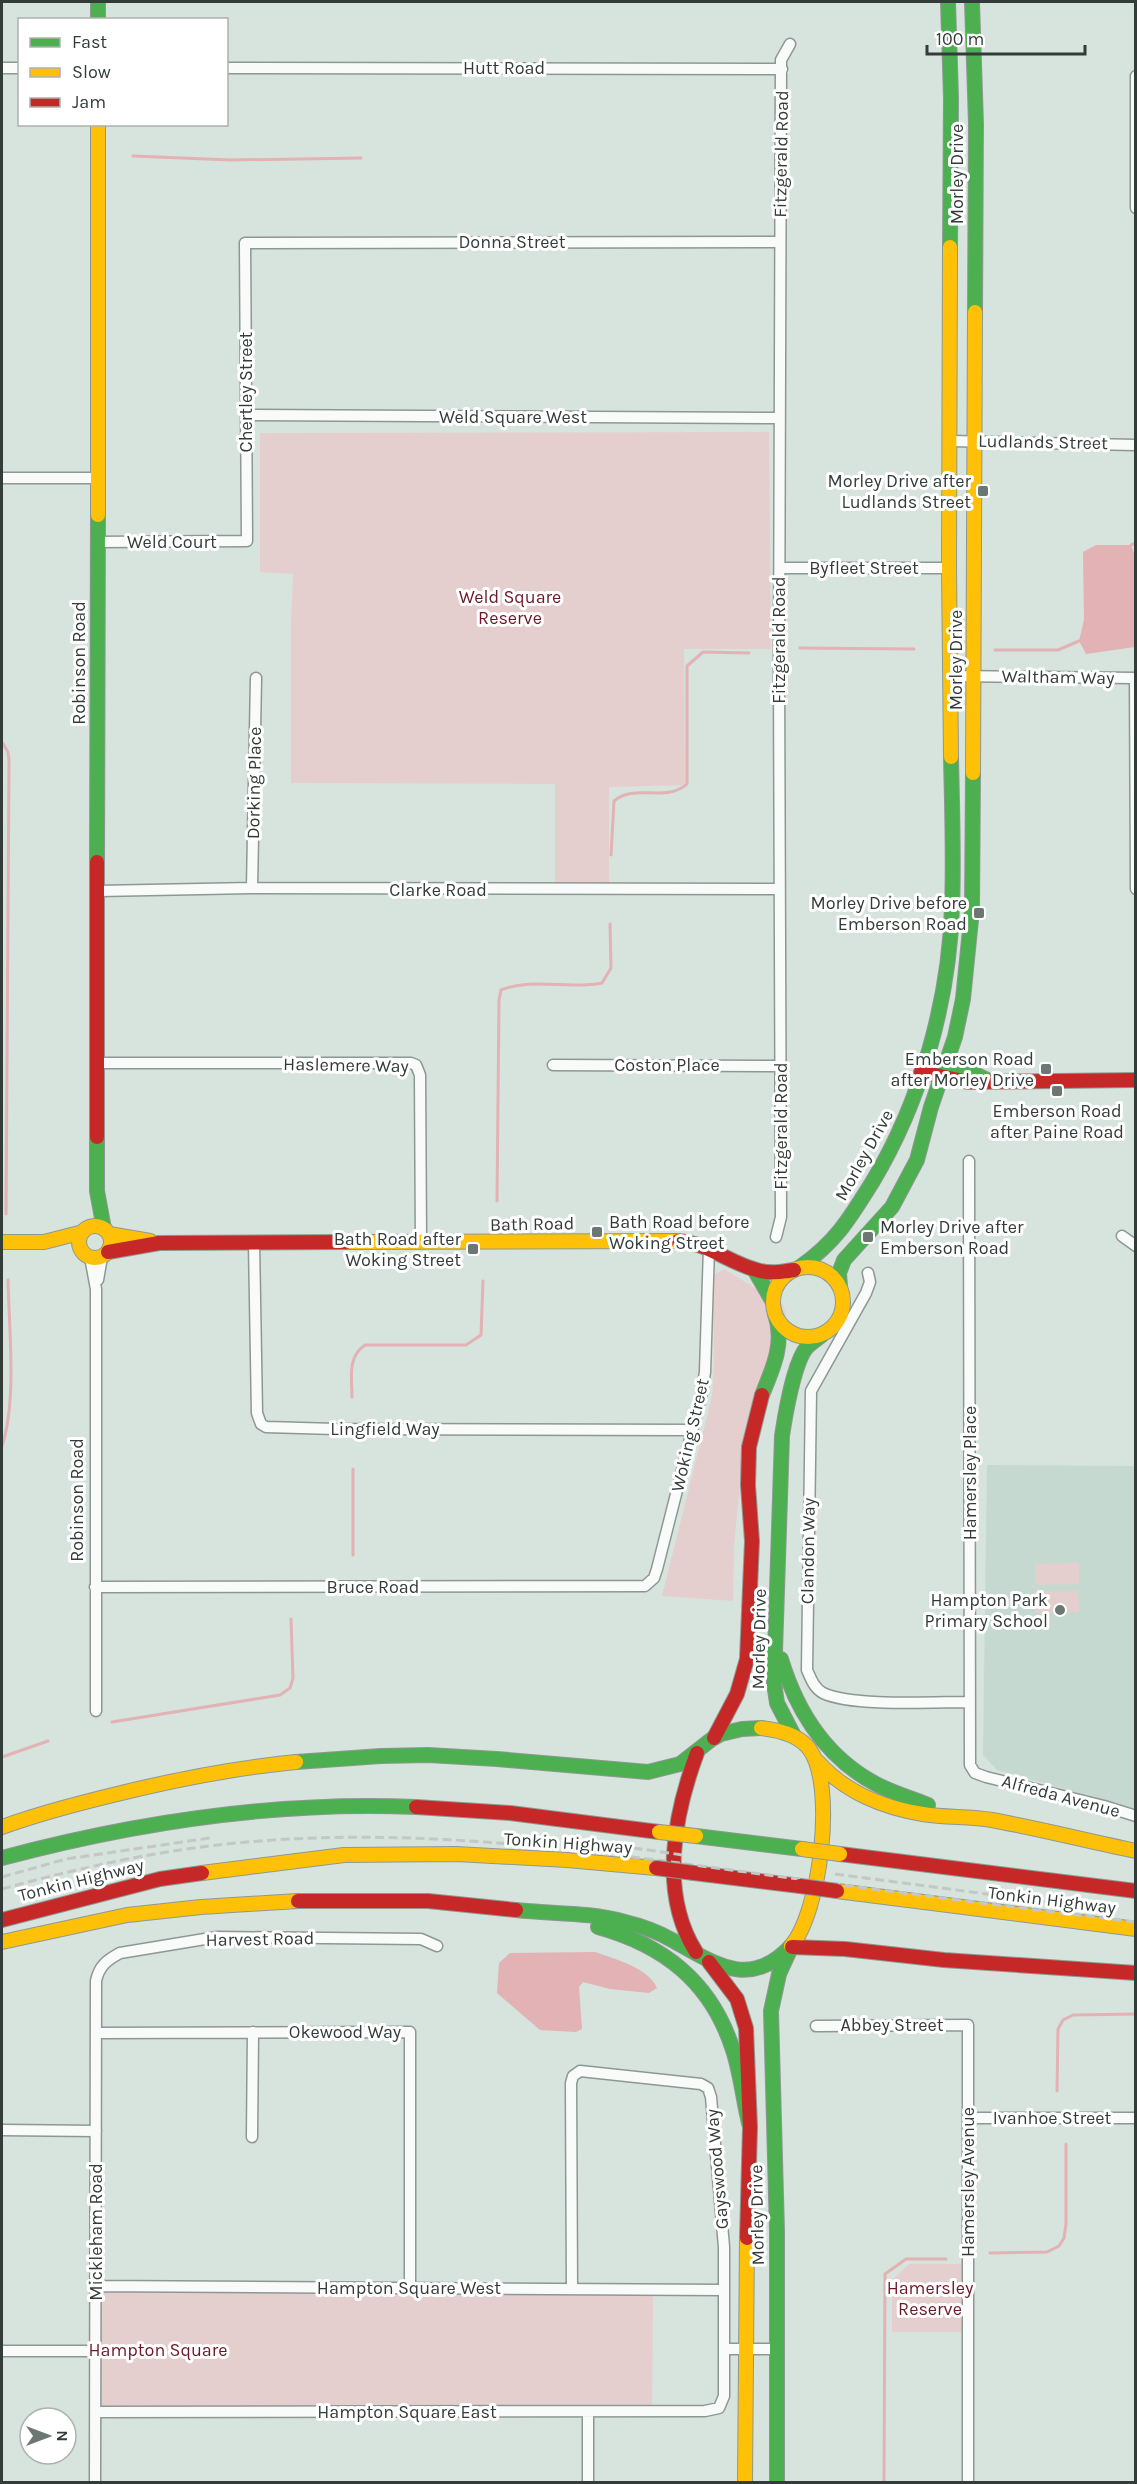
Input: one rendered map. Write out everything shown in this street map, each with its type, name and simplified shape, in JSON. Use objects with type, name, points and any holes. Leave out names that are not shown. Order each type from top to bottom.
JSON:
[{"type":"main road","points":[[98,2],[98,18]]},
{"type":"main road","name":"Morley Drive","points":[[797,1268],[834,1240],[888,1156],[903,1127],[924,1066],[941,1002],[952,909],[951,98],[948,2]]},
{"type":"main road","name":"Morley Drive","points":[[840,1286],[839,1273],[844,1260],[892,1207],[907,1183],[917,1160],[963,999],[969,954],[972,910],[974,676],[976,124],[972,2]]},
{"type":"main road","name":"Robinson Road","points":[[97,1202],[80,1239],[95,1255],[111,1242],[97,1202],[98,126]]},
{"type":"main road","points":[[924,1066],[944,1072],[969,1071],[987,1080],[1136,1080]]},
{"type":"main road","points":[[85,1230],[96,1226],[107,1232]]},
{"type":"main road","name":"Bath Road","points":[[44,1242],[85,1230]]},
{"type":"main road","name":"Bath Road","points":[[107,1232],[159,1244]]},
{"type":"main road","name":"Bath Road","points":[[2,1242],[44,1242],[95,1255],[159,1244],[663,1241],[691,1242],[709,1248],[755,1271],[768,1274],[797,1268]]},
{"type":"main road","points":[[755,1271],[781,1324],[789,1332],[800,1336],[822,1335],[832,1328],[843,1308],[843,1297],[834,1277],[824,1270],[812,1266],[797,1268],[781,1280],[775,1290],[774,1308]]},
{"type":"main road","name":"Morley Drive","points":[[714,1738],[737,1694],[747,1659],[752,1541],[748,1485],[749,1447],[760,1401],[778,1356],[778,1323],[774,1308]]},
{"type":"main road","name":"Morley Drive","points":[[793,1734],[777,1703],[774,1683],[782,1436],[785,1413],[801,1356],[807,1347],[822,1335]]},
{"type":"main road","points":[[776,1618],[779,1652],[787,1683],[813,1732],[830,1749],[873,1783],[956,1817]]},
{"type":"main road","points":[[2,1827],[31,1816],[156,1784],[275,1764],[350,1757],[475,1757],[648,1773],[683,1764],[714,1738],[750,1728],[793,1734],[807,1745],[833,1780],[889,1805],[922,1814],[990,1820],[1136,1851]]},
{"type":"main road","points":[[698,1752],[688,1779],[681,1810],[675,1875],[681,1926],[688,1941],[705,1959]]},
{"type":"main road","points":[[2,1942],[79,1923],[153,1911],[221,1904],[378,1899],[450,1902],[542,1913],[585,1914],[627,1922],[658,1932],[705,1959],[728,1969],[749,1971],[773,1963],[791,1949],[805,1922],[818,1868],[822,1812],[818,1762]]},
{"type":"main road","name":"Tonkin Highway","points":[[2,1858],[81,1838],[155,1824],[231,1814],[383,1806],[468,1810],[1136,1891]]},
{"type":"main road","name":"Tonkin Highway","points":[[2,1920],[160,1879],[298,1859],[344,1855],[456,1854],[656,1868],[1136,1929]]},
{"type":"main road","points":[[542,1913],[607,1929],[631,1938],[665,1955],[685,1971],[705,1994],[722,2021],[735,2057],[742,2100],[750,2127]]},
{"type":"main road","points":[[791,1949],[845,1949],[944,1960],[1136,1973]]},
{"type":"main road","name":"Morley Drive","points":[[777,2482],[777,2232],[771,2011],[779,1974],[791,1949]]},
{"type":"main road","name":"Morley Drive","points":[[705,1959],[732,1990],[743,2014],[749,2080],[745,2482]]},
{"type":"street","name":"Fitzgerald Road","points":[[776,1237],[781,1217],[779,418],[781,60],[790,44]]},
{"type":"street","points":[[2,68],[18,68]]},
{"type":"street","name":"Hutt Road","points":[[228,68],[782,69]]},
{"type":"street","points":[[1136,76],[1136,208]]},
{"type":"street","name":"Donna Street","points":[[245,243],[780,242]]},
{"type":"street","name":"Chertley Street","points":[[245,243],[247,541]]},
{"type":"street","name":"Weld Square West","points":[[247,415],[779,418]]},
{"type":"street","name":"Ludlands Street","points":[[951,441],[1136,445]]},
{"type":"street","points":[[2,478],[96,478]]},
{"type":"street","name":"Weld Court","points":[[97,542],[247,541]]},
{"type":"street","name":"Byfleet Street","points":[[780,568],[950,568]]},
{"type":"street","name":"Waltham Way","points":[[950,676],[1135,678],[1136,889]]},
{"type":"street","name":"Dorking Place","points":[[252,888],[256,678]]},
{"type":"street","name":"Clarke Road","points":[[98,891],[252,888],[779,889]]},
{"type":"street","name":"Haslemere Way","points":[[97,1063],[411,1063],[416,1065],[420,1075],[421,1243]]},
{"type":"street","name":"Coston Place","points":[[553,1065],[781,1066]]},
{"type":"street","name":"Hamersley Place","points":[[969,1161],[968,1702],[970,1765],[975,1773],[986,1777]]},
{"type":"street","points":[[1122,1236],[1136,1246]]},
{"type":"street","name":"Lingfield Way","points":[[254,1243],[256,1413],[261,1424],[335,1429],[692,1430]]},
{"type":"street","name":"Woking Street","points":[[650,1582],[657,1569],[705,1372],[709,1248]]},
{"type":"street","name":"Robinson Road","points":[[95,1255],[96,1711]]},
{"type":"street","name":"Clandon Way","points":[[868,1273],[870,1282],[867,1293],[811,1391],[807,1670],[812,1683],[823,1693],[850,1699],[905,1703],[968,1702]]},
{"type":"street","name":"Bruce Road","points":[[95,1587],[633,1587],[650,1582]]},
{"type":"street","name":"Alfreda Avenue","points":[[986,1777],[1136,1816]]},
{"type":"street","name":"Harvest Road","points":[[96,1981],[98,1970],[120,1953],[217,1937],[421,1939],[437,1946]]},
{"type":"street","name":"Mickleham Road","points":[[95,2482],[96,1981]]},
{"type":"street","name":"Abbey Street","points":[[816,2026],[968,2025]]},
{"type":"street","name":"Hamersley Avenue","points":[[968,2025],[968,2482]]},
{"type":"street","points":[[252,2138],[253,2032]]},
{"type":"street","name":"Okewood Way","points":[[96,2033],[410,2032],[410,2288]]},
{"type":"street","name":"Gayswood Way","points":[[572,2289],[571,2083],[573,2076],[580,2071],[701,2084],[708,2088],[711,2097],[724,2247],[724,2396],[719,2408]]},
{"type":"street","name":"Ivanhoe Street","points":[[968,2118],[1136,2118]]},
{"type":"street","points":[[2,2130],[96,2131]]},
{"type":"street","name":"Hampton Square West","points":[[95,2286],[723,2290]]},
{"type":"street","points":[[724,2349],[777,2349]]},
{"type":"street","points":[[2,2351],[95,2351]]},
{"type":"street","name":"Hampton Square East","points":[[95,2412],[588,2412],[705,2411],[719,2408]]},
{"type":"street","points":[[588,2412],[588,2482]]},
{"type":"shaded area","points":[[1096,545],[1131,545],[1136,559],[1135,647],[1086,654],[1079,641],[1084,620],[1083,552]]},
{"type":"shaded area","name":"Hampton Park Primary School","points":[[987,1465],[1135,1466],[1135,1809],[997,1770],[983,1755]]},
{"type":"shaded area","points":[[595,1952],[638,1969],[653,1981],[657,1988],[649,1993],[610,1989],[583,1982],[579,1987],[582,2029],[576,2032],[540,2030],[497,1993],[499,1963],[510,1953]]},
{"type":"green space","name":"Weld Square Reserve","points":[[769,432],[771,649],[684,649],[685,785],[609,787],[609,884],[555,884],[555,784],[291,783],[293,574],[260,572],[260,433]]},
{"type":"green space","points":[[724,1269],[783,1305],[786,1315],[742,1461],[734,1547],[733,1601],[662,1596],[712,1396],[713,1275]]},
{"type":"green space","points":[[1079,1563],[1079,1584],[1035,1585],[1035,1564]]},
{"type":"green space","points":[[1078,1591],[1079,1612],[1035,1613],[1034,1592]]},
{"type":"green space","name":"Hamersley Reserve","points":[[909,2264],[968,2264],[968,2332],[892,2332],[892,2280]]},
{"type":"green space","name":"Hampton Square","points":[[95,2286],[653,2289],[652,2411],[95,2412]]},
{"type":"waterway","points":[[133,156],[231,160],[361,158]]},
{"type":"waterway","points":[[1131,545],[1136,543]]},
{"type":"waterway","points":[[995,650],[1058,650],[1079,641]]},
{"type":"waterway","points":[[800,648],[914,649]]},
{"type":"waterway","points":[[611,855],[614,801],[631,793],[670,792],[687,784],[687,666],[703,652],[749,653]]},
{"type":"waterway","points":[[2,742],[8,752],[9,761],[6,1214]]},
{"type":"waterway","points":[[497,1201],[499,1000],[501,990],[525,984],[589,985],[602,983],[611,968],[610,924]]},
{"type":"waterway","points":[[2,1446],[7,1428],[11,1386],[8,1280]]},
{"type":"waterway","points":[[352,1397],[353,1362],[359,1350],[365,1345],[466,1345],[481,1335],[483,1281]]},
{"type":"waterway","points":[[353,1469],[353,1555]]},
{"type":"waterway","points":[[112,1722],[280,1695],[290,1688],[293,1678],[291,1619]]},
{"type":"waterway","points":[[2,1757],[48,1741]]},
{"type":"waterway","points":[[1057,2091],[1058,2029],[1063,2020],[1073,2015],[1136,2014]]},
{"type":"waterway","points":[[990,2253],[1047,2252],[1059,2246],[1064,2238],[1066,2224],[1066,2144]]},
{"type":"waterway","points":[[884,2482],[885,2274],[906,2259],[946,2259]]},
{"type":"railway","points":[[2,1877],[66,1859],[210,1838]]},
{"type":"railway","points":[[2,1889],[113,1862],[198,1847],[290,1839],[416,1838],[605,1854],[1136,1922]]},
{"type":"railway","points":[[620,1846],[683,1855]]},
{"type":"railway","points":[[835,1874],[1093,1908]]},
{"type":"traffic: fast","points":[[98,2],[98,18]]},
{"type":"traffic: fast","points":[[948,2],[951,98],[950,247]]},
{"type":"traffic: fast","points":[[972,2],[976,124],[975,312]]},
{"type":"traffic: fast","points":[[97,862],[98,515]]},
{"type":"traffic: fast","points":[[800,1267],[833,1239],[873,1181],[905,1118],[929,1049],[945,979],[950,943],[953,870],[951,757]]},
{"type":"traffic: fast","points":[[840,1286],[839,1273],[844,1260],[892,1207],[917,1160],[931,1107],[955,1037],[963,999],[972,910],[973,773]]},
{"type":"traffic: fast","points":[[926,1060],[969,1071],[987,1080]]},
{"type":"traffic: fast","points":[[97,1137],[97,1191],[104,1229]]},
{"type":"traffic: fast","points":[[755,1271],[773,1302]]},
{"type":"traffic: fast","points":[[762,1395],[774,1365],[778,1345],[779,1335],[775,1314]]},
{"type":"traffic: fast","points":[[793,1734],[777,1703],[774,1683],[782,1436],[798,1364],[807,1347],[822,1335]]},
{"type":"traffic: fast","points":[[781,1659],[805,1715],[816,1732],[843,1761],[876,1784],[928,1805]]},
{"type":"traffic: fast","points":[[296,1762],[428,1755],[648,1772],[680,1764],[721,1734],[742,1729],[761,1728]]},
{"type":"traffic: fast","points":[[2,1858],[104,1834],[207,1817],[311,1807],[416,1807]]},
{"type":"traffic: fast","points":[[696,1836],[802,1849]]},
{"type":"traffic: fast","points":[[516,1910],[584,1915],[631,1924],[667,1937],[718,1964],[747,1970],[761,1967],[776,1959],[791,1946]]},
{"type":"traffic: fast","points":[[598,1927],[643,1944],[663,1955],[681,1969],[711,2003],[732,2047],[750,2127]]},
{"type":"traffic: fast","points":[[777,2482],[777,2232],[771,2011],[779,1974],[790,1950]]},
{"type":"traffic: slow","points":[[98,126],[98,515]]},
{"type":"traffic: slow","points":[[950,247],[951,757]]},
{"type":"traffic: slow","points":[[973,773],[975,312]]},
{"type":"traffic: slow","points":[[95,1226],[106,1231],[111,1242],[106,1253],[95,1258],[84,1253],[79,1242],[84,1231],[95,1226]]},
{"type":"traffic: slow","points":[[2,1242],[44,1242],[83,1232]]},
{"type":"traffic: slow","points":[[109,1234],[150,1241]]},
{"type":"traffic: slow","points":[[346,1242],[678,1241]]},
{"type":"traffic: slow","points":[[801,1267],[815,1267],[828,1273],[837,1282],[843,1295],[843,1302],[841,1315],[833,1327],[815,1337],[801,1337],[788,1331],[779,1322],[773,1309],[773,1295],[779,1282],[788,1273],[801,1267]]},
{"type":"traffic: slow","points":[[761,1728],[789,1734],[806,1745],[818,1768],[822,1792],[823,1820],[817,1879],[810,1907],[801,1930],[791,1946]]},
{"type":"traffic: slow","points":[[2,1827],[71,1806],[158,1784],[227,1771],[296,1762]]},
{"type":"traffic: slow","points":[[818,1762],[840,1782],[853,1790],[894,1808],[932,1815],[992,1820],[1136,1851]]},
{"type":"traffic: slow","points":[[659,1832],[696,1836]]},
{"type":"traffic: slow","points":[[802,1849],[840,1854]]},
{"type":"traffic: slow","points":[[202,1873],[344,1855],[456,1854],[656,1868]]},
{"type":"traffic: slow","points":[[837,1891],[1136,1929]]},
{"type":"traffic: slow","points":[[2,1942],[127,1915],[201,1907],[298,1901]]},
{"type":"traffic: slow","points":[[745,2482],[747,2238]]},
{"type":"traffic: jam","points":[[97,862],[97,1137]]},
{"type":"traffic: jam","points":[[921,1072],[968,1082],[1136,1080]]},
{"type":"traffic: jam","points":[[678,1241],[699,1245],[747,1267],[762,1271],[794,1270]]},
{"type":"traffic: jam","points":[[108,1252],[159,1243],[346,1242]]},
{"type":"traffic: jam","points":[[714,1738],[737,1694],[747,1659],[752,1541],[748,1485],[749,1447],[762,1395]]},
{"type":"traffic: jam","points":[[696,1952],[684,1929],[677,1905],[674,1854],[682,1802],[697,1753]]},
{"type":"traffic: jam","points":[[416,1807],[510,1813],[659,1832]]},
{"type":"traffic: jam","points":[[840,1854],[1136,1891]]},
{"type":"traffic: jam","points":[[656,1868],[694,1873]]},
{"type":"traffic: jam","points":[[2,1920],[160,1879],[202,1873]]},
{"type":"traffic: jam","points":[[694,1873],[800,1886]]},
{"type":"traffic: jam","points":[[800,1886],[837,1891]]},
{"type":"traffic: jam","points":[[298,1901],[428,1901],[516,1910]]},
{"type":"traffic: jam","points":[[792,1947],[845,1949],[944,1960],[1136,1973]]},
{"type":"traffic: jam","points":[[709,1962],[737,1999],[746,2028],[750,2127],[747,2238]]},
{"type":"place","name":"Morley Drive after Ludlands Street","points":[[983,491]]},
{"type":"place","name":"Morley Drive before Emberson Road","points":[[979,913]]},
{"type":"place","name":"Emberson Road after Morley Drive","points":[[1046,1069]]},
{"type":"place","name":"Emberson Road after Paine Road","points":[[1057,1091]]},
{"type":"place","name":"Bath Road before Woking Street","points":[[597,1232]]},
{"type":"place","name":"Morley Drive after Emberson Road","points":[[868,1237]]},
{"type":"place","name":"Bath Road after Woking Street","points":[[473,1249]]},
{"type":"place","name":"Hampton Park Primary School","points":[[1060,1610]]}]
